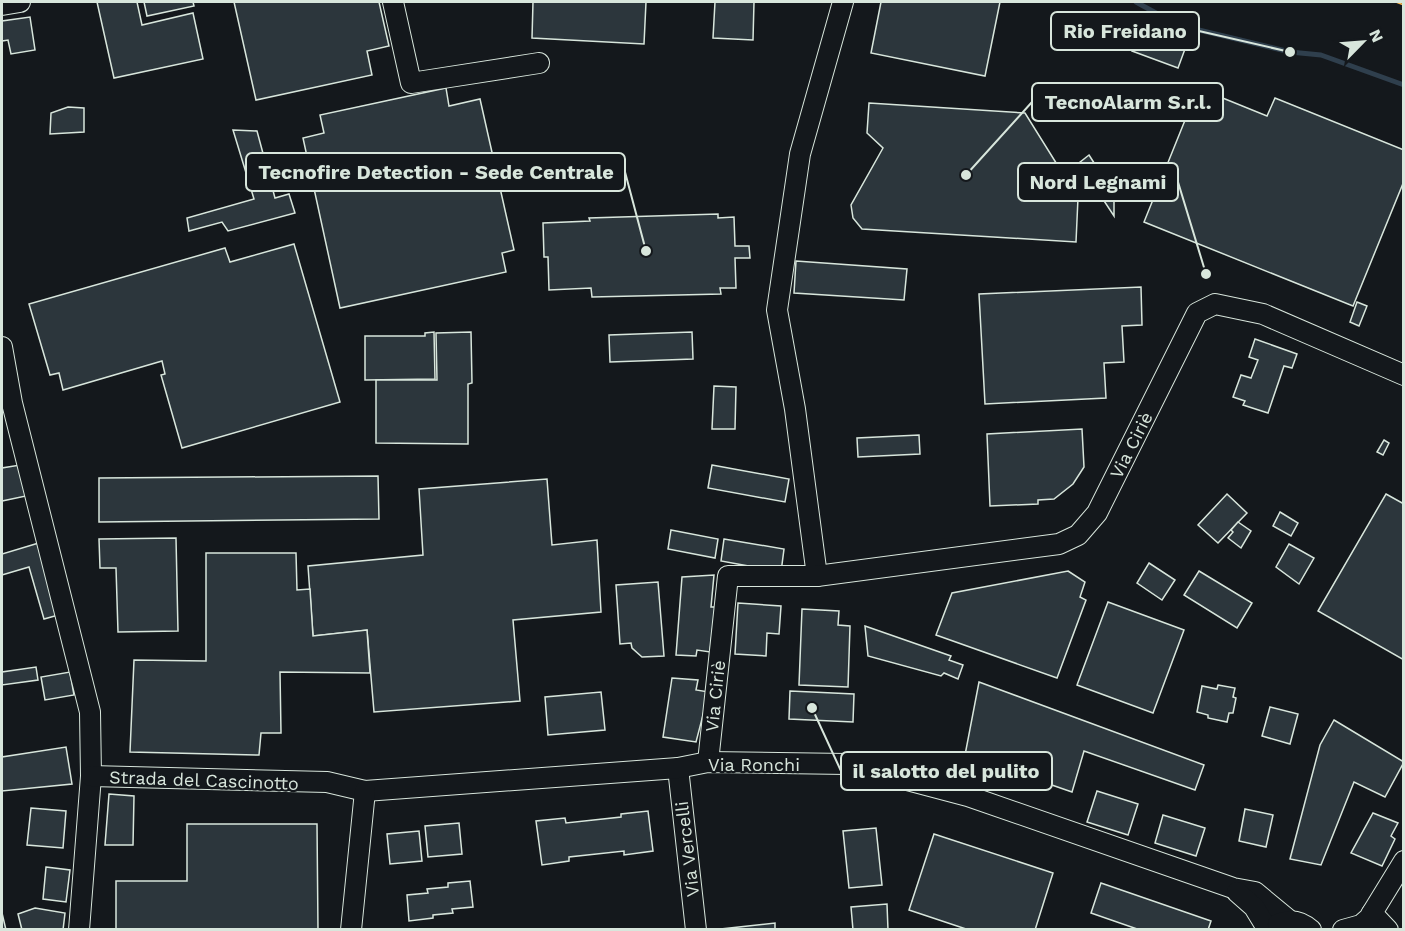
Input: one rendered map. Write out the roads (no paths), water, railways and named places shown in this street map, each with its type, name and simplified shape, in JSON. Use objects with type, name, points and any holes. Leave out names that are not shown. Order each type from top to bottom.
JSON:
[{"type":"street","points":[[2,5],[20,2]]},
{"type":"street","points":[[393,2],[411,83],[539,63]]},
{"type":"street","points":[[817,576],[795,409],[777,310],[800,154],[843,2]]},
{"type":"street","name":"Via Ciriè","points":[[708,762],[728,576],[817,576],[1059,544],[1078,535],[1096,513],[1197,313],[1215,304],[1263,314],[1404,375]]},
{"type":"street","name":"Strada del Cascinotto","points":[[2,347],[12,403],[90,712],[91,776],[327,783],[364,791]]},
{"type":"street","name":"Via Ronchi","points":[[364,791],[678,768],[708,762],[847,764],[968,796],[1233,888],[1255,892],[1290,921],[1300,922],[1311,930]]},
{"type":"street","name":"Via Vercelli","points":[[678,768],[696,930]]},
{"type":"street","points":[[79,930],[91,776]]},
{"type":"street","points":[[351,930],[364,791]]},
{"type":"street","points":[[1351,929],[1365,922],[1404,861]]},
{"type":"street","name":"Via Ronchi","points":[[1233,888],[1254,907],[1269,930]]},
{"type":"street","points":[[1372,913],[1388,930]]},
{"type":"street","points":[[1269,930],[1290,921]]},
{"type":"waterway","points":[[1136,2],[1178,25],[1290,52],[1321,55],[1404,85]]},
{"type":"place","name":"Rio Freidano","points":[[1290,52]]},
{"type":"place","name":"TecnoAlarm S.r.l.","points":[[966,175]]},
{"type":"place","name":"Tecnofire Detection - Sede Centrale","points":[[646,251]]},
{"type":"place","name":"Nord Legnami","points":[[1206,274]]},
{"type":"place","name":"il salotto del pulito","points":[[812,708]]}]
